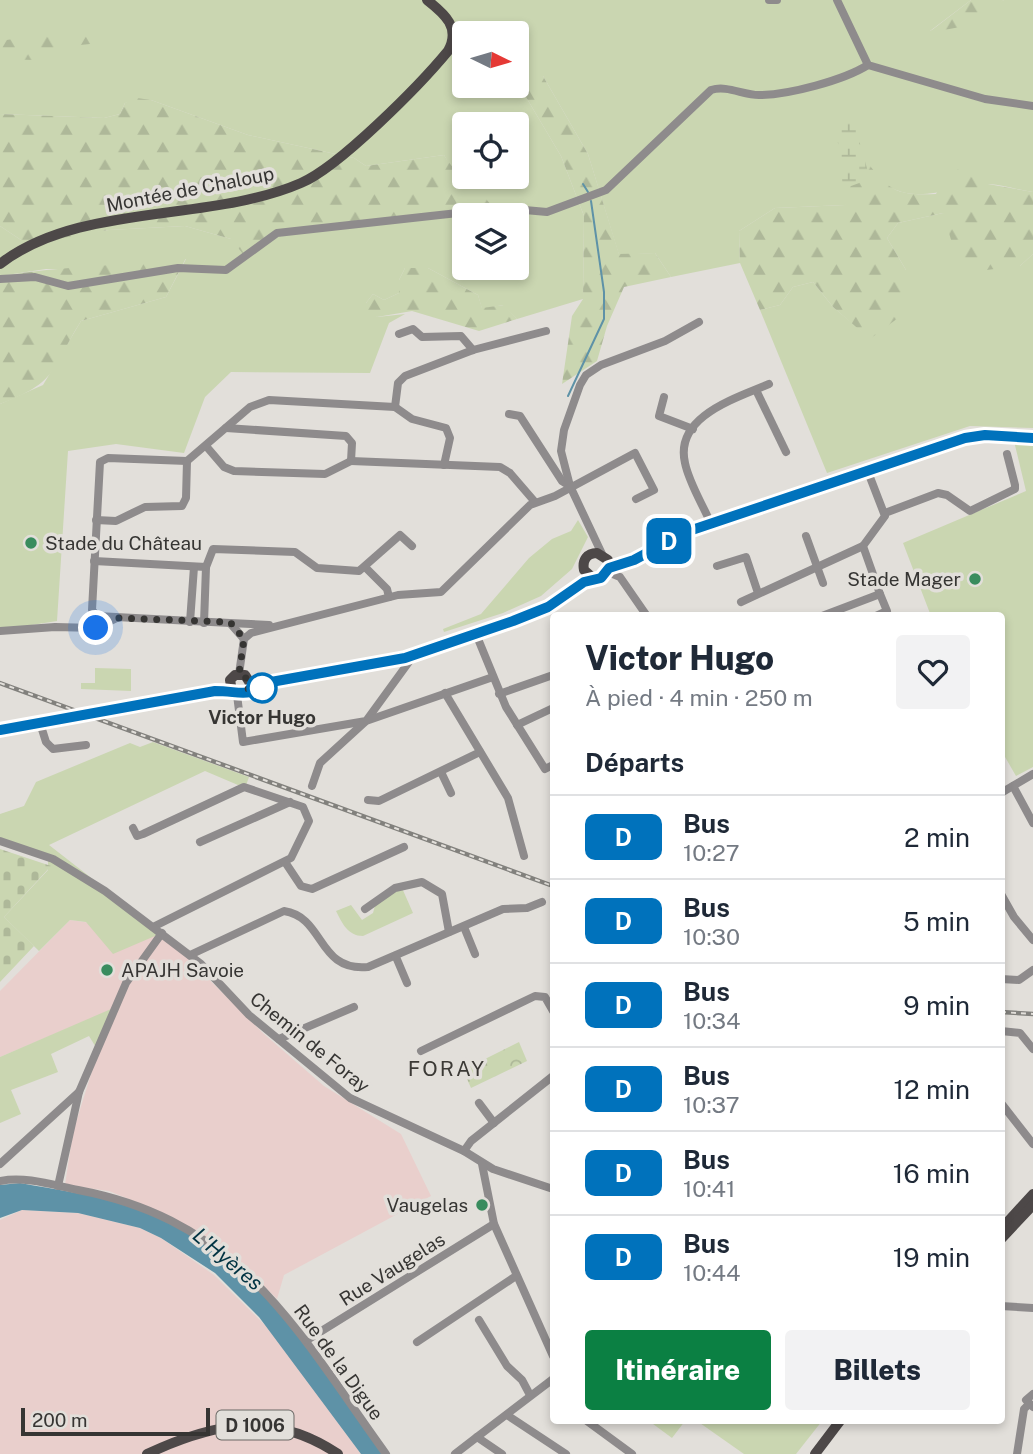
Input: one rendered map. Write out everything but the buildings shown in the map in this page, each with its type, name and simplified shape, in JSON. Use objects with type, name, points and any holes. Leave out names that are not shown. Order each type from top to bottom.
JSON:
[{"type":"main road","name":"Montée de Chaloup","points":[[0,264],[42,239],[70,230],[206,208],[291,187],[311,178],[376,123],[448,51],[453,37],[450,20],[427,0]]},
{"type":"main road","points":[[233,690],[232,677],[246,681],[271,682],[414,655],[548,607],[571,589],[593,578],[601,578],[608,570],[686,532],[965,438],[982,435],[1033,438]]},
{"type":"main road","points":[[571,589],[584,570],[584,562],[599,555],[628,562]]},
{"type":"main road","points":[[599,555],[608,570]]},
{"type":"main road","points":[[584,570],[593,578]]},
{"type":"main road","points":[[0,730],[233,690],[246,681]]},
{"type":"main road","points":[[1005,1225],[1033,1194]]},
{"type":"main road","points":[[1005,1235],[1033,1205]]},
{"type":"main road","name":"D 1006","points":[[147,1454],[214,1428],[248,1424],[300,1434],[338,1454]]},
{"type":"main road","points":[[807,1454],[830,1424]]},
{"type":"main road","points":[[815,1454],[838,1424]]},
{"type":"main road","name":"D 1006","points":[[160,1454],[199,1438],[236,1431],[281,1435],[326,1454]]},
{"type":"street","points":[[769,0],[778,0]]},
{"type":"street","points":[[837,0],[869,65]]},
{"type":"street","points":[[0,279],[35,276],[68,286],[178,268],[226,270],[277,233],[494,209],[548,212],[606,190],[621,179],[715,88],[764,94],[848,75],[869,65],[985,99],[1033,106]]},
{"type":"street","points":[[599,555],[562,463],[561,438],[586,374],[601,365],[666,341],[699,323]]},
{"type":"street","points":[[399,334],[413,329],[422,337],[461,336],[473,351]]},
{"type":"street","points":[[395,407],[400,379],[473,351],[546,331]]},
{"type":"street","points":[[711,524],[685,463],[684,450],[693,429],[705,413],[769,384]]},
{"type":"street","points":[[756,390],[786,452]]},
{"type":"street","points":[[664,397],[659,416],[693,429]]},
{"type":"street","points":[[271,625],[97,616],[92,610],[99,466],[103,459],[187,461],[250,407],[269,400],[395,407],[412,419],[436,423],[446,428],[450,439],[444,464]]},
{"type":"street","points":[[509,414],[520,416],[562,481],[570,486]]},
{"type":"street","points":[[226,428],[346,436],[352,443],[351,461]]},
{"type":"street","points":[[206,446],[224,467],[234,471],[325,474],[351,461],[505,469],[535,502]]},
{"type":"street","points":[[244,639],[271,625],[389,597],[441,593],[535,502],[555,496],[635,453],[654,490],[636,499]]},
{"type":"street","points":[[885,513],[937,493],[947,495],[967,511],[1015,489],[1007,454]]},
{"type":"street","points":[[96,520],[116,520],[145,507],[181,506],[186,498],[187,461]]},
{"type":"street","points":[[741,602],[818,564],[863,546],[883,523],[885,513],[868,472]]},
{"type":"street","points":[[204,623],[206,567],[211,551],[218,548],[295,552],[322,570],[359,571],[400,535],[412,545]]},
{"type":"street","points":[[806,536],[823,583]]},
{"type":"street","points":[[863,546],[887,611],[885,612]]},
{"type":"street","points":[[717,566],[746,557],[758,593]]},
{"type":"street","points":[[94,561],[206,567]]},
{"type":"street","points":[[620,577],[628,562]]},
{"type":"street","points":[[190,622],[194,567]]},
{"type":"street","points":[[365,567],[387,589],[389,597]]},
{"type":"street","points":[[608,570],[620,577],[645,612]]},
{"type":"street","points":[[833,612],[880,594]]},
{"type":"street","points":[[867,600],[873,612]]},
{"type":"street","points":[[0,631],[55,627],[96,628],[117,618]]},
{"type":"street","points":[[230,622],[244,639],[246,681]]},
{"type":"street","points":[[476,634],[499,694],[545,769],[550,766]]},
{"type":"street","points":[[312,786],[320,762],[366,721],[414,655]]},
{"type":"street","points":[[499,694],[550,676]]},
{"type":"street","points":[[233,690],[243,743],[366,721],[493,677]]},
{"type":"street","points":[[445,693],[508,799],[524,856]]},
{"type":"street","points":[[517,725],[550,709]]},
{"type":"street","points":[[40,723],[46,742],[53,749],[86,745]]},
{"type":"street","points":[[368,800],[379,802],[480,752]]},
{"type":"street","points":[[441,772],[451,793]]},
{"type":"street","points":[[1005,791],[1033,774]]},
{"type":"street","points":[[1013,786],[1033,823]]},
{"type":"street","points":[[133,828],[137,836],[143,834],[244,787],[303,807],[309,821],[291,858],[153,927]]},
{"type":"street","points":[[200,842],[290,802]]},
{"type":"street","name":"Chemin de Foray","points":[[0,841],[53,859],[105,891],[190,955],[249,1015],[350,1098],[464,1151],[482,1163],[550,1188]]},
{"type":"street","points":[[285,862],[301,886],[312,889],[404,847]]},
{"type":"street","points":[[365,909],[395,888],[422,882],[442,894],[449,933]]},
{"type":"street","points":[[1005,901],[1033,940]]},
{"type":"street","points":[[190,955],[284,911],[306,921],[330,955],[343,964],[368,967],[503,909],[527,908],[542,902]]},
{"type":"street","points":[[464,927],[475,954]]},
{"type":"street","points":[[58,1186],[79,1091],[126,983],[162,933]]},
{"type":"street","points":[[396,957],[407,982]]},
{"type":"street","points":[[1005,979],[1019,980],[1033,971]]},
{"type":"street","points":[[421,1051],[535,996],[545,997],[550,1006]]},
{"type":"street","points":[[279,1039],[354,1007]]},
{"type":"street","points":[[1005,1031],[1020,1033],[1033,1049]]},
{"type":"street","points":[[464,1151],[494,1123],[550,1079]]},
{"type":"street","points":[[0,1164],[79,1091]]},
{"type":"street","points":[[479,1103],[494,1123]]},
{"type":"street","points":[[1005,1108],[1033,1144]]},
{"type":"street","points":[[482,1163],[486,1171],[494,1224],[550,1350]]},
{"type":"street","name":"Rue de la Digue","points":[[0,1181],[20,1179],[128,1202],[179,1225],[230,1258],[281,1308],[307,1340],[386,1454]]},
{"type":"street","name":"Rue Vaugelas","points":[[307,1340],[494,1224]]},
{"type":"street","points":[[417,1342],[516,1276]]},
{"type":"street","points":[[1005,1302],[1014,1307]]},
{"type":"street","points":[[1005,1306],[1033,1308]]},
{"type":"street","points":[[479,1320],[507,1366],[522,1380],[530,1395]]},
{"type":"street","points":[[542,1333],[550,1336]]},
{"type":"street","points":[[455,1454],[550,1381]]},
{"type":"street","points":[[1017,1454],[1024,1409],[1030,1406],[1027,1396],[1033,1394]]},
{"type":"street","points":[[508,1415],[566,1454]]},
{"type":"street","points":[[591,1424],[632,1454]]},
{"type":"street","points":[[477,1437],[502,1454]]},
{"type":"street","points":[[154,1454],[183,1438]]},
{"type":"shaded area","points":[[70,920],[162,933],[264,1034],[324,1086],[401,1134],[431,1196],[284,1275],[277,1299],[239,1261],[170,1216],[109,1191],[65,1185],[73,1132],[111,1010],[0,1057],[0,991]]},
{"type":"shaded area","points":[[22,1210],[78,1213],[140,1228],[161,1238],[214,1275],[270,1330],[361,1454],[0,1454],[0,1220]]},
{"type":"green space","points":[[0,0],[971,0],[930,31],[1004,0],[1033,0],[1033,192],[989,184],[914,194],[887,186],[845,205],[775,208],[739,231],[740,263],[671,277],[655,253],[619,255],[588,154],[543,76],[529,83],[529,21],[452,21],[452,98],[527,98],[561,156],[584,216],[583,299],[517,319],[503,305],[482,309],[478,295],[428,268],[405,268],[399,280],[399,293],[384,300],[373,294],[366,303],[377,317],[405,314],[389,323],[370,373],[231,372],[205,397],[184,453],[116,444],[68,451],[57,621],[0,630],[0,404],[43,385],[81,321],[166,297],[186,259],[87,269],[46,269],[0,276],[0,226],[21,240],[109,230],[185,226],[231,239],[452,187],[452,189],[529,189],[529,112],[452,112],[452,169],[444,155],[366,166],[354,158],[248,135],[151,100],[125,103],[120,114],[104,118],[0,114]]},
{"type":"green space","points":[[971,0],[1004,0],[960,27],[928,33]]},
{"type":"green space","points":[[93,32],[100,43],[80,45],[34,60],[0,59],[0,41],[46,34]]},
{"type":"green space","points":[[543,76],[588,154],[619,254],[655,253],[671,277],[624,287],[607,326],[597,361],[562,384],[572,316],[583,299],[584,216],[561,156],[527,98],[529,98],[529,77]]},
{"type":"green space","points":[[137,98],[151,100],[248,135],[354,158],[366,166],[444,155],[452,166],[452,189],[476,189],[489,203],[452,203],[452,210],[278,230],[243,254],[231,239],[185,226],[109,230],[62,238],[41,245],[21,240],[0,226],[0,114],[104,118],[120,114],[125,103]]},
{"type":"green space","points":[[859,119],[857,133],[870,179],[843,189],[839,145],[831,129],[837,123]]},
{"type":"green space","points":[[860,154],[885,182],[899,191],[936,194],[945,176],[973,162],[988,184],[1033,192],[1033,254],[1020,266],[961,273],[943,213],[898,223],[887,238],[906,270],[906,312],[870,339],[833,307],[813,282],[793,287],[780,305],[760,310],[740,263],[739,231],[775,208],[845,205]]},
{"type":"green space","points":[[943,213],[1020,266],[1033,254],[1033,428],[970,426],[827,473],[760,310],[780,305],[793,287],[813,282],[833,307],[870,338],[906,311],[906,270],[887,238],[898,223]]},
{"type":"green space","points":[[186,258],[166,297],[81,321],[58,363],[44,381],[0,404],[0,276]]},
{"type":"green space","points":[[405,268],[428,268],[478,295],[482,308],[504,305],[517,319],[479,331],[412,311],[377,317],[367,312],[366,303],[373,294],[384,300],[399,293],[399,280]]},
{"type":"green space","name":"Stade Mager","points":[[1014,441],[1033,444],[1033,767],[1016,776],[1005,757],[1005,612],[929,612],[903,543],[1026,491]]},
{"type":"green space","points":[[578,520],[588,537],[572,569],[541,596],[503,613],[444,632],[443,629],[481,614],[529,558],[552,539],[571,531]]},
{"type":"green space","points":[[95,668],[131,669],[131,691],[81,689],[81,683],[95,683]]},
{"type":"green space","points":[[153,742],[249,777],[245,788],[205,771],[49,845],[162,933],[113,954],[86,922],[70,920],[39,951],[4,917],[48,870],[48,854],[0,838],[0,814],[24,806],[36,782],[130,743],[140,747]]},
{"type":"green space","points":[[0,849],[51,866],[4,917],[34,946],[0,982]]},
{"type":"green space","points":[[402,888],[413,913],[363,936],[349,931],[336,911],[351,905],[362,920],[373,913],[376,902]]},
{"type":"green space","points":[[111,1009],[97,1049],[89,1036],[51,1054],[58,1072],[11,1090],[21,1114],[0,1123],[0,1057]]},
{"type":"green space","points":[[519,1042],[527,1061],[471,1088],[463,1070]]},
{"type":"green space","points":[[653,1424],[683,1424],[672,1438]]},
{"type":"green space","points":[[701,1424],[820,1424],[796,1454],[744,1454]]},
{"type":"water","points":[[20,1183],[89,1195],[129,1206],[172,1225],[211,1248],[276,1308],[331,1379],[382,1454],[361,1454],[259,1317],[215,1273],[161,1238],[140,1228],[78,1213],[22,1210],[0,1218],[0,1185]]},
{"type":"waterway","points":[[583,184],[588,192]]},
{"type":"waterway","points":[[568,396],[604,319],[604,292],[591,201]]},
{"type":"railway","points":[[0,683],[550,885]]},
{"type":"railway","points":[[1005,1012],[1033,1014]]},
{"type":"bus line","name":"D","points":[[0,730],[215,691],[232,691],[243,695],[256,692],[271,682],[405,658],[548,607],[571,589],[593,578],[601,578],[609,568],[634,560],[686,532],[965,438],[985,435],[1033,438]]},
{"type":"place","name":"Stade du Château","points":[[31,543]]},
{"type":"place","name":"Stade Mager","points":[[975,579]]},
{"type":"place","name":"Victor Hugo","points":[[262,688]]},
{"type":"place","name":"APAJH Savoie","points":[[107,970]]},
{"type":"place","name":"Vaugelas","points":[[482,1205]]},
{"type":"district","name":"FORAY","points":[[447,1068]]},
{"type":"route","points":[[96,628],[117,618],[230,622],[239,629],[244,639],[239,674],[245,675],[249,680],[248,691],[262,688]]},
{"type":"water label","name":"L'Hyères","points":[[228,1259]]}]
